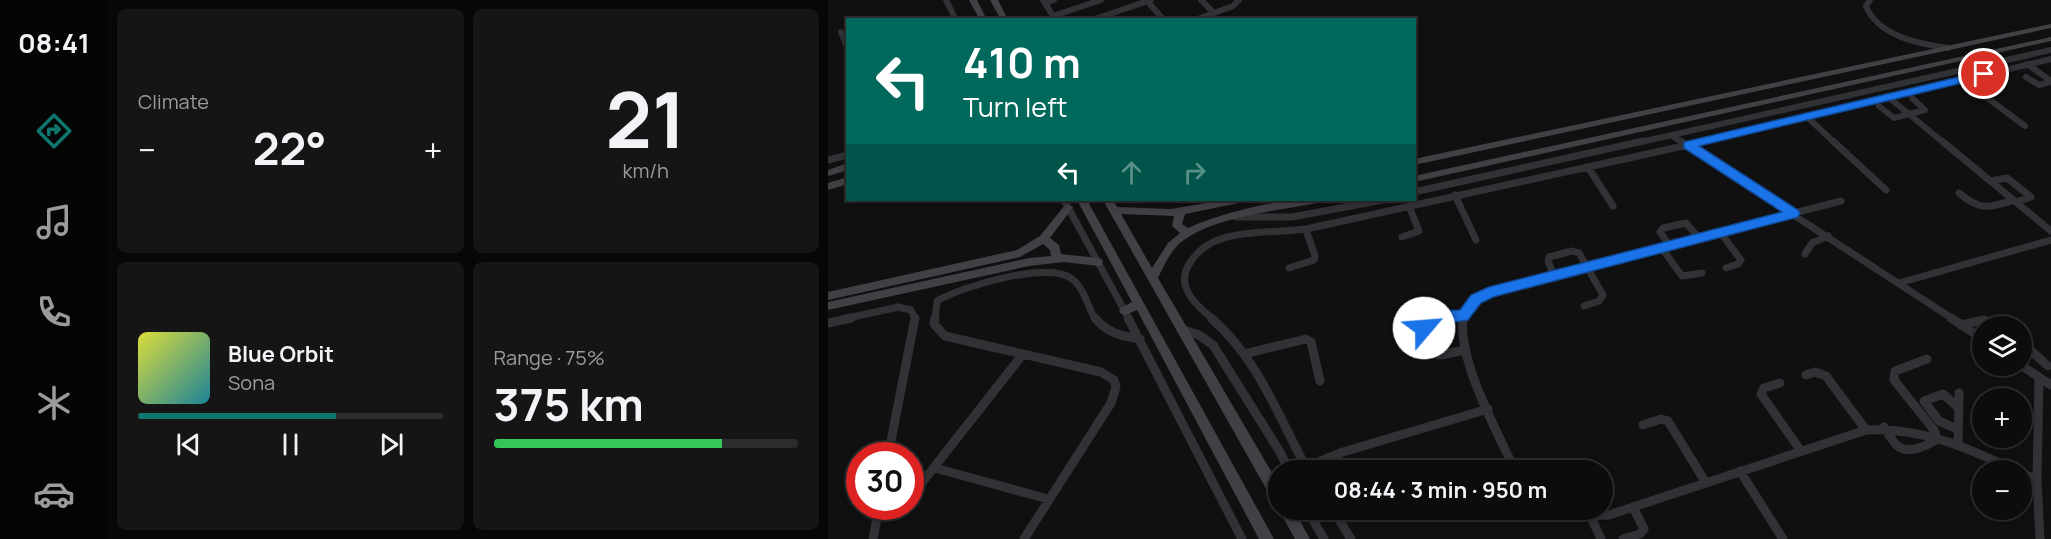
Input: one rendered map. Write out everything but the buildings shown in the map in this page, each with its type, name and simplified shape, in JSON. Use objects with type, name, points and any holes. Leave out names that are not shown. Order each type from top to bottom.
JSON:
[{"type":"street","points":[[946,0],[955,18]]},
{"type":"street","points":[[973,0],[983,18]]},
{"type":"street","points":[[994,0],[1004,18]]},
{"type":"street","points":[[1054,0],[1044,1],[1054,17],[1101,0]]},
{"type":"street","points":[[1201,0],[1214,13]]},
{"type":"street","points":[[1200,18],[1233,6],[1239,0]]},
{"type":"street","points":[[1870,0],[1866,6],[1867,11],[1880,25],[1915,41],[1948,48]]},
{"type":"street","points":[[1098,18],[1149,1],[1162,18]]},
{"type":"street","points":[[1416,162],[2051,26]]},
{"type":"street","points":[[841,32],[846,44]]},
{"type":"street","points":[[1416,179],[2051,39]]},
{"type":"street","points":[[1416,192],[2051,50]]},
{"type":"street","points":[[1302,460],[1244,354],[1226,330],[1187,294],[1184,282],[1188,264],[1203,248],[1224,237],[1306,230],[1455,195],[1688,145],[1887,96],[2051,59]]},
{"type":"street","points":[[2027,64],[2051,81]]},
{"type":"street","points":[[2026,77],[2038,85],[2051,81]]},
{"type":"street","points":[[1962,79],[2025,126]]},
{"type":"street","points":[[1784,110],[1796,96]]},
{"type":"street","points":[[1887,96],[2051,231]]},
{"type":"street","points":[[1879,106],[1893,117],[1925,110],[1912,98]]},
{"type":"street","points":[[1806,116],[1886,190]]},
{"type":"street","points":[[1679,133],[1688,145],[1972,332]]},
{"type":"street","points":[[1671,135],[1682,144],[1688,145]]},
{"type":"street","points":[[828,160],[846,156]]},
{"type":"street","points":[[828,173],[846,167]]},
{"type":"street","points":[[1588,167],[1613,206]]},
{"type":"street","points":[[1959,194],[1973,206],[1979,208],[2031,197],[2007,178],[1990,181]]},
{"type":"street","points":[[828,187],[846,181]]},
{"type":"street","points":[[1455,195],[1476,240]]},
{"type":"street","points":[[1083,201],[1267,539]]},
{"type":"street","points":[[1111,205],[1151,214],[1181,212],[1234,201]]},
{"type":"street","points":[[1153,277],[1166,253],[1188,233],[1209,223],[1312,201]]},
{"type":"street","points":[[1236,217],[1298,218],[1378,201]]},
{"type":"street","points":[[1510,460],[1464,350],[1461,327],[1463,315],[1476,299],[1489,292],[1840,201]]},
{"type":"street","points":[[828,296],[1012,256],[1044,239],[1066,203]]},
{"type":"street","points":[[1066,203],[1140,339],[1242,539]]},
{"type":"street","points":[[1111,205],[1268,479]]},
{"type":"street","points":[[1402,237],[1419,231],[1409,206]]},
{"type":"street","points":[[1181,212],[1177,223],[1181,230],[1188,233]]},
{"type":"street","points":[[1699,238],[1686,223],[1663,228],[1661,234],[1682,276],[1702,273]]},
{"type":"street","points":[[1289,268],[1314,260],[1315,256],[1306,230]]},
{"type":"street","points":[[1720,232],[1741,260],[1738,264],[1726,268]]},
{"type":"street","points":[[1805,254],[1812,243],[1828,236]]},
{"type":"street","points":[[1044,239],[1055,248],[1056,259]]},
{"type":"street","points":[[1899,283],[2051,240]]},
{"type":"street","points":[[1554,275],[1547,259],[1551,256],[1577,252],[1603,298],[1584,306]]},
{"type":"street","points":[[828,306],[1029,262],[1056,259],[1098,262]]},
{"type":"street","points":[[1024,539],[1111,403],[1116,387],[1108,375],[945,336],[934,324],[937,301],[945,296],[971,289],[1044,272],[1059,272],[1074,280],[1098,326],[1116,336],[1140,339]]},
{"type":"street","points":[[1125,311],[1140,304]]},
{"type":"street","points":[[828,322],[898,307],[907,307],[914,313],[891,442]]},
{"type":"street","points":[[1463,315],[1447,316],[1430,321],[1424,328],[1434,354],[1442,355],[1464,350]]},
{"type":"street","points":[[1961,325],[1972,323]]},
{"type":"street","points":[[1181,329],[1199,335],[1213,345],[1284,460]]},
{"type":"street","points":[[1244,354],[1306,339],[1311,342],[1320,381]]},
{"type":"street","points":[[2032,352],[2048,366]]},
{"type":"street","points":[[924,481],[1023,354]]},
{"type":"street","points":[[1927,359],[1895,371],[1893,375],[1894,380],[1934,430],[1937,437]]},
{"type":"street","points":[[1806,375],[1815,372],[1826,376],[1866,430]]},
{"type":"street","points":[[2032,372],[2051,385]]},
{"type":"street","points":[[2039,377],[2037,480],[2040,539]]},
{"type":"street","points":[[1780,383],[1764,388],[1761,394],[1801,451]]},
{"type":"street","points":[[1958,445],[1959,393]]},
{"type":"street","points":[[1957,429],[1939,420],[1924,401],[1943,394],[1958,407]]},
{"type":"street","points":[[1326,460],[1343,452],[1488,409]]},
{"type":"street","points":[[1643,424],[1661,419],[1668,421],[1706,483]]},
{"type":"street","points":[[1884,427],[1899,447],[1908,450],[1935,441],[1937,437]]},
{"type":"street","points":[[1613,514],[1866,430],[1884,427],[1909,429],[1937,437],[1992,460]]},
{"type":"street","points":[[935,468],[1048,499]]},
{"type":"street","points":[[1740,471],[1783,539]]},
{"type":"street","points":[[2032,478],[2037,480]]},
{"type":"street","points":[[1623,539],[1640,534],[1644,530],[1633,507]]},
{"type":"street","points":[[873,539],[877,520]]},
{"type":"street","points":[[1292,520],[1303,539]]},
{"type":"street","points":[[1313,520],[1324,539]]},
{"type":"street","points":[[1339,520],[1351,539]]},
{"type":"street","points":[[1592,520],[1601,539]]},
{"type":"route","points":[[1424,328],[1427,322],[1455,314],[1463,315],[1476,299],[1489,292],[1794,213],[1688,145],[1984,74]]}]
